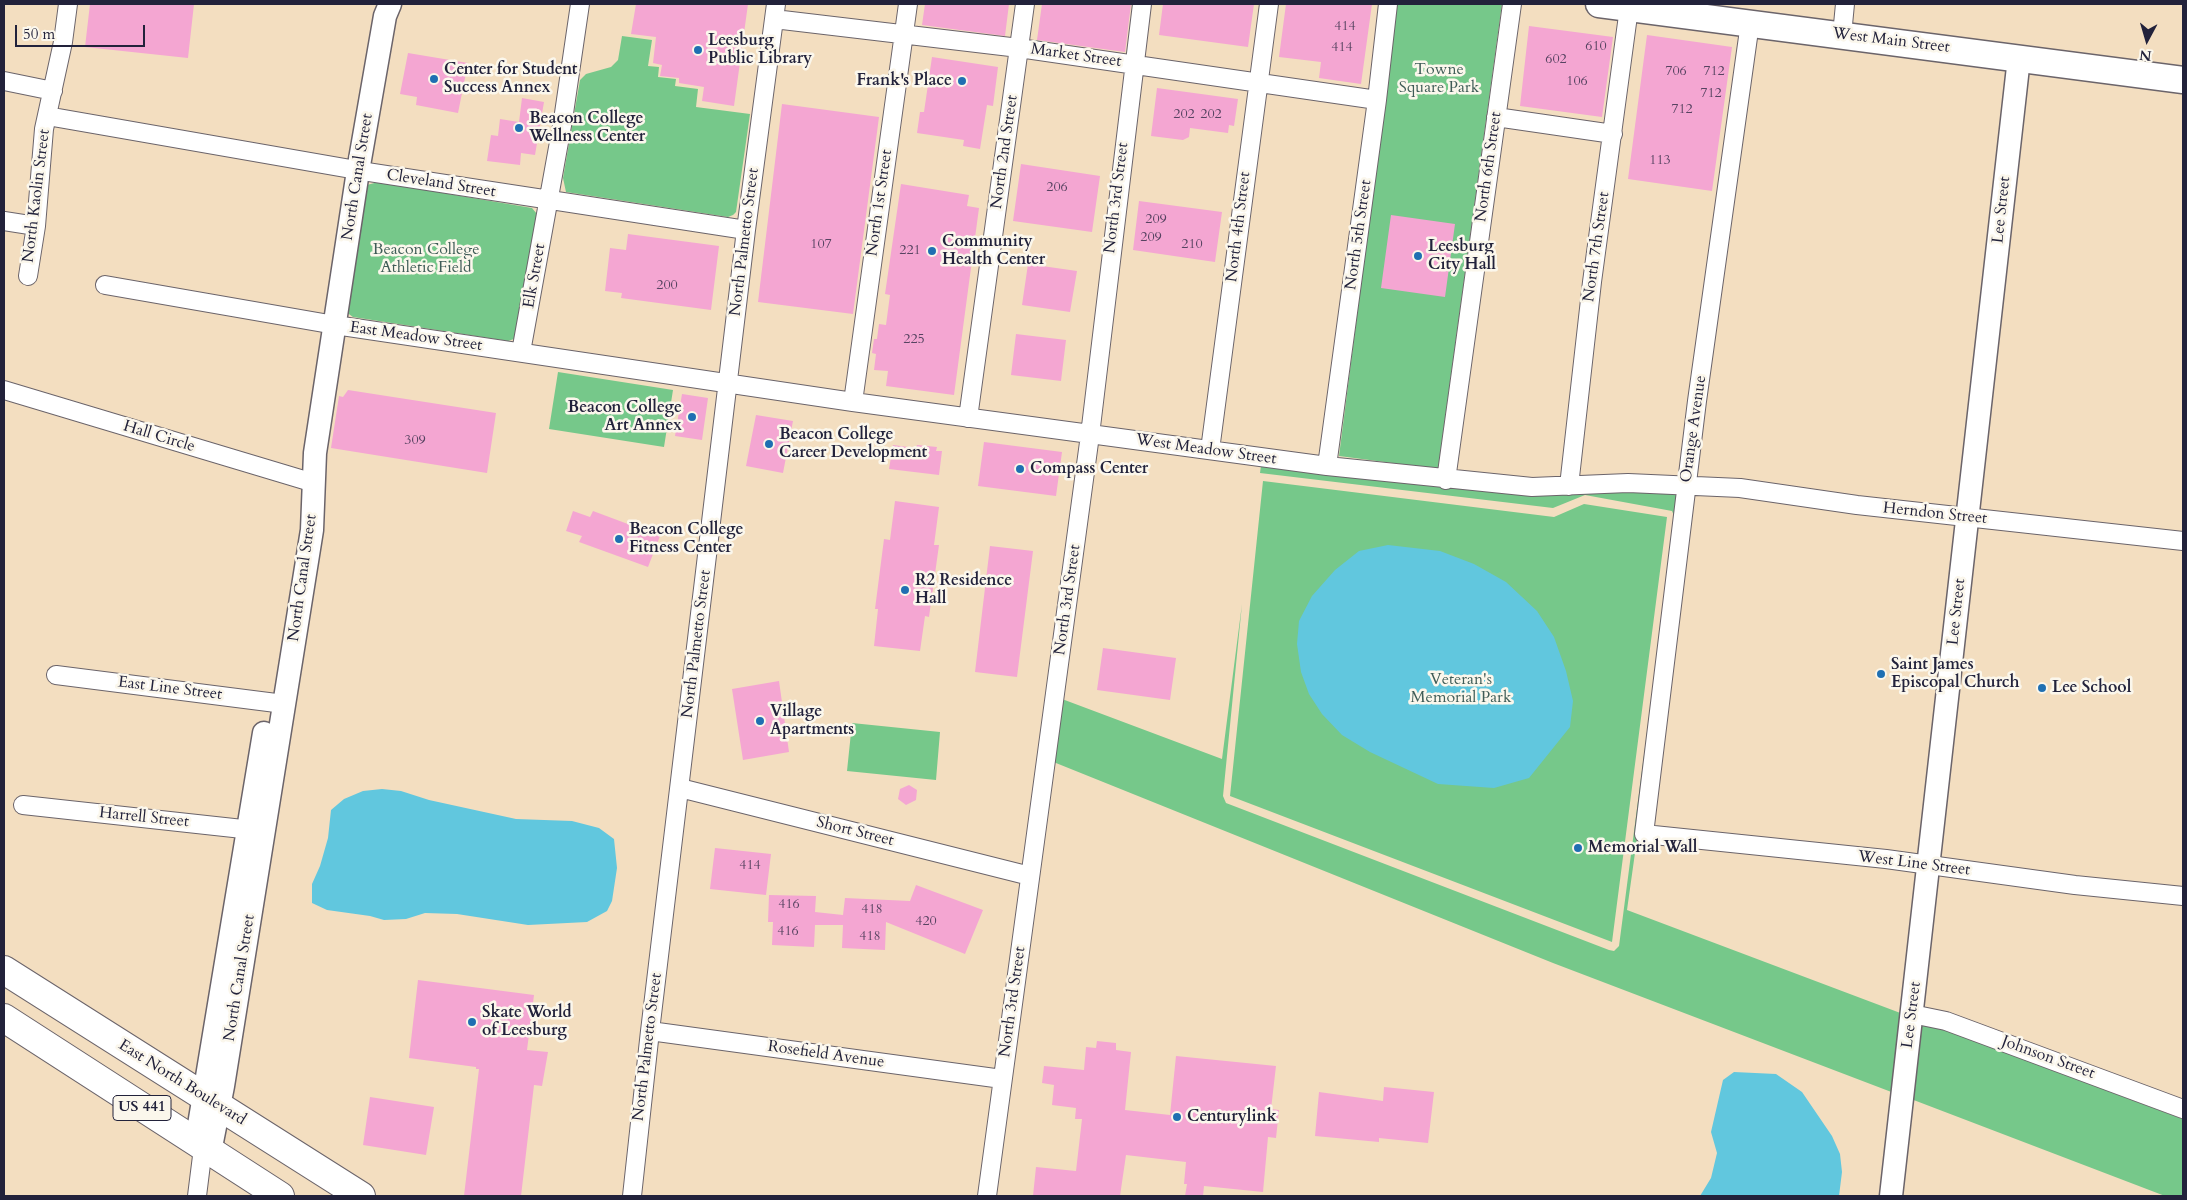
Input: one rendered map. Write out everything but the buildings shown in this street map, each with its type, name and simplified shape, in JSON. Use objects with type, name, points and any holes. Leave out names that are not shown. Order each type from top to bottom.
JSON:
[{"type":"main road","name":"West Main Street","points":[[1599,4],[2183,80]]},
{"type":"main road","name":"East North Boulevard","points":[[4,970],[361,1196]]},
{"type":"main road","name":"US 441","points":[[4,1018],[280,1196]]},
{"type":"street","points":[[4,81],[53,91],[63,42],[68,4]]},
{"type":"street","points":[[351,169],[375,4]]},
{"type":"street","name":"North Canal Street","points":[[197,1196],[203,1148],[212,1103],[276,703],[312,530],[307,482],[315,453],[328,324],[351,169],[385,16],[390,4]]},
{"type":"street","name":"Elk Street","points":[[521,352],[549,201],[580,4]]},
{"type":"street","name":"North 1st Street","points":[[853,402],[908,4]]},
{"type":"street","name":"North 2nd Street","points":[[968,418],[1025,4]]},
{"type":"street","name":"North 3rd Street","points":[[987,1196],[1090,435],[1142,4]]},
{"type":"street","name":"North 4th Street","points":[[1210,450],[1269,4]]},
{"type":"street","name":"North 5th Street","points":[[1326,466],[1377,100],[1388,4]]},
{"type":"street","name":"North 6th Street","points":[[1446,480],[1512,4]]},
{"type":"street","points":[[1842,35],[1845,4]]},
{"type":"street","name":"North 7th Street","points":[[1569,486],[1592,282],[1629,8]]},
{"type":"street","name":"Market Street","points":[[775,11],[904,34],[1019,48],[1377,100]]},
{"type":"street","name":"North Palmetto Street","points":[[632,1196],[746,230],[775,11]]},
{"type":"street","name":"Orange Avenue","points":[[1645,834],[1645,809],[1686,484],[1750,23]]},
{"type":"street","name":"Lee Street","points":[[1891,1196],[2019,58]]},
{"type":"street","name":"North Kaolin Street","points":[[28,276],[36,226],[47,116],[53,91]]},
{"type":"street","name":"Cleveland Street","points":[[47,116],[351,169],[746,230]]},
{"type":"street","points":[[1496,118],[1613,134]]},
{"type":"street","points":[[4,221],[36,226]]},
{"type":"street","name":"East Meadow Street","points":[[105,286],[328,324],[728,383]]},
{"type":"street","name":"West Meadow Street","points":[[728,383],[1090,435],[1446,480],[1532,487],[1628,483],[1686,484]]},
{"type":"street","name":"Hall Circle","points":[[4,390],[307,482]]},
{"type":"street","name":"Herndon Street","points":[[1686,484],[1740,488],[1857,505],[2183,541]]},
{"type":"street","name":"East Line Street","points":[[56,675],[276,703]]},
{"type":"street","name":"Short Street","points":[[680,788],[1030,876]]},
{"type":"street","name":"Harrell Street","points":[[23,805],[256,831]]},
{"type":"street","name":"West Line Street","points":[[1645,834],[1929,865],[2183,896]]},
{"type":"street","name":"Johnson Street","points":[[1912,1014],[1946,1021],[2183,1109]]},
{"type":"street","name":"Rosefield Avenue","points":[[650,1031],[1002,1079]]},
{"type":"green space","name":"Towne Square Park","points":[[1397,4],[1502,4],[1438,469],[1339,456]]},
{"type":"green space","points":[[622,36],[652,40],[648,66],[659,67],[658,77],[676,79],[675,86],[698,89],[696,107],[750,114],[736,212],[733,215],[728,217],[566,192],[563,178],[580,80],[586,74],[611,67],[618,60]]},
{"type":"green space","name":"Beacon College Athletic Field","points":[[378,182],[532,208],[537,214],[538,221],[518,334],[514,339],[508,341],[353,317],[346,312],[367,185]]},
{"type":"green space","points":[[558,372],[673,390],[664,447],[549,429]]},
{"type":"green space","points":[[1262,458],[1547,490],[1570,475],[1686,489],[1627,910],[1903,1014],[1894,1093],[1553,963],[1046,759],[1054,696],[1222,759],[1242,604],[1223,796],[1226,803],[1609,950],[1614,951],[1619,946],[1675,518],[1672,511],[1585,495],[1553,508],[1260,473]]},
{"type":"green space","name":"Veteran's Memorial Park","points":[[1263,481],[1554,517],[1584,504],[1667,517],[1612,942],[1230,796]]},
{"type":"green space","points":[[852,723],[940,732],[936,780],[847,771]]},
{"type":"green space","points":[[1920,1021],[2183,1119],[2183,1196],[2165,1196],[1911,1099]]},
{"type":"water","points":[[1388,545],[1440,551],[1474,564],[1506,582],[1537,611],[1554,637],[1566,671],[1573,701],[1570,727],[1529,778],[1494,788],[1438,784],[1370,752],[1342,735],[1322,714],[1309,694],[1301,672],[1297,644],[1299,621],[1312,596],[1335,570],[1359,551]]},
{"type":"water","points":[[382,789],[401,791],[429,800],[516,819],[572,821],[599,828],[614,839],[617,868],[612,901],[607,911],[587,922],[528,925],[457,914],[425,913],[406,919],[384,920],[370,916],[327,910],[312,903],[312,884],[320,866],[328,838],[331,810],[344,799],[363,791]]},
{"type":"water","points":[[1734,1072],[1776,1074],[1802,1092],[1832,1136],[1840,1154],[1842,1172],[1839,1196],[1700,1196],[1711,1178],[1717,1153],[1711,1132],[1723,1080]]},
{"type":"place","name":"Leesburg Public Library","points":[[698,50]]},
{"type":"place","name":"Center for Student Success Annex","points":[[434,79]]},
{"type":"place","name":"Frank's Place","points":[[962,81]]},
{"type":"place","name":"Beacon College Wellness Center","points":[[519,128]]},
{"type":"place","name":"Community Health Center","points":[[932,251]]},
{"type":"place","name":"Leesburg City Hall","points":[[1418,256]]},
{"type":"place","name":"Beacon College Art Annex","points":[[692,417]]},
{"type":"place","name":"Beacon College Career Development","points":[[769,444]]},
{"type":"place","name":"Compass Center","points":[[1020,469]]},
{"type":"place","name":"Beacon College Fitness Center","points":[[619,539]]},
{"type":"place","name":"R2 Residence Hall","points":[[905,590]]},
{"type":"place","name":"Saint James Episcopal Church","points":[[1881,674]]},
{"type":"place","name":"Lee School","points":[[2042,688]]},
{"type":"place","name":"Village Apartments","points":[[760,721]]},
{"type":"place","name":"Memorial Wall","points":[[1578,848]]},
{"type":"place","name":"Skate World of Leesburg","points":[[472,1022]]},
{"type":"place","name":"Centurylink","points":[[1177,1117]]}]
